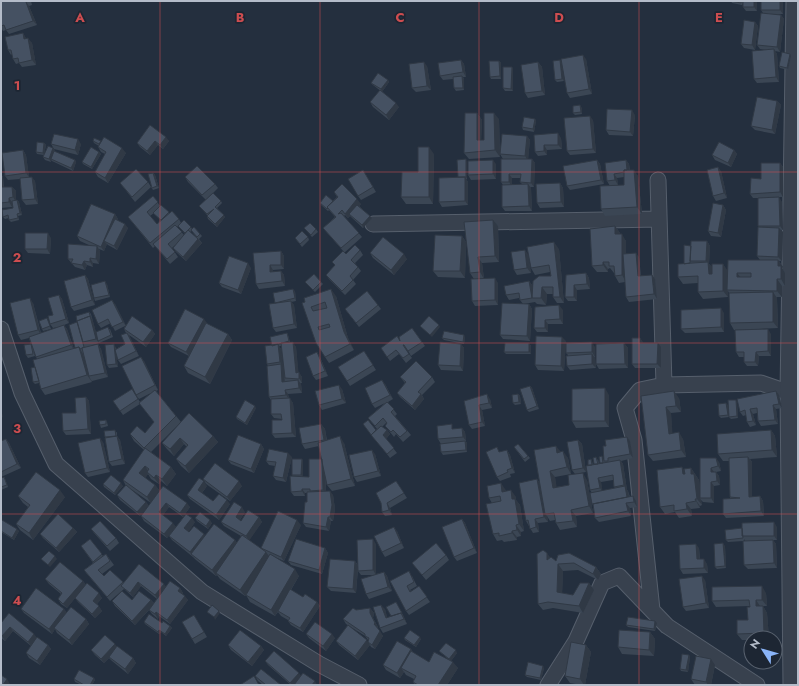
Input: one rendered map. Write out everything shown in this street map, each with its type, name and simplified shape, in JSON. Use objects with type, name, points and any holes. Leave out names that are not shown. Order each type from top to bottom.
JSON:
[{"type":"street","points":[[793,685],[793,383],[796,1]]},
{"type":"street","points":[[658,180],[664,385]]},
{"type":"street","points":[[373,224],[659,220]]},
{"type":"street","points":[[1,329],[22,393],[56,464],[202,592],[319,664],[359,685]]},
{"type":"street","points":[[652,610],[634,440],[625,408],[640,390],[664,385],[793,383]]},
{"type":"street","points":[[548,685],[576,641],[602,583],[620,576],[667,626],[757,685]]},
{"type":"building","points":[[1,1],[28,1],[26,2],[33,21],[6,30],[4,25],[1,26]]},
{"type":"building","points":[[743,1],[754,1],[754,7],[743,7]]},
{"type":"building","points":[[761,1],[780,1],[780,10],[761,10]]},
{"type":"building","points":[[761,13],[781,15],[777,47],[757,45]]},
{"type":"building","points":[[744,20],[755,22],[752,45],[741,44]]},
{"type":"building","points":[[23,33],[24,39],[28,38],[32,60],[19,63],[18,58],[13,59],[11,50],[8,50],[5,37]]},
{"type":"building","points":[[774,49],[776,77],[754,79],[752,51]]},
{"type":"building","points":[[782,52],[790,54],[787,68],[779,66]]},
{"type":"building","points":[[583,55],[589,89],[567,93],[561,59]]},
{"type":"building","points":[[461,60],[463,72],[440,76],[438,63]]},
{"type":"building","points":[[560,60],[562,79],[555,80],[553,61]]},
{"type":"building","points":[[489,61],[499,61],[500,76],[490,77]]},
{"type":"building","points":[[424,62],[427,86],[412,88],[409,64]]},
{"type":"building","points":[[538,62],[542,91],[525,93],[521,65]]},
{"type":"building","points":[[503,67],[512,67],[511,89],[503,88]]},
{"type":"building","points":[[378,73],[388,80],[381,89],[371,83]]},
{"type":"building","points":[[462,76],[463,88],[454,88],[453,77]]},
{"type":"building","points":[[380,90],[396,103],[386,115],[370,102]]},
{"type":"building","points":[[757,97],[777,101],[772,130],[751,126]]},
{"type":"building","points":[[580,105],[581,112],[573,113],[573,106]]},
{"type":"building","points":[[607,109],[632,110],[630,132],[606,130]]},
{"type":"building","points":[[465,113],[477,113],[477,140],[484,140],[484,113],[494,113],[495,150],[464,153]]},
{"type":"building","points":[[590,116],[593,149],[567,151],[564,118]]},
{"type":"building","points":[[524,117],[535,119],[533,129],[522,127]]},
{"type":"building","points":[[150,125],[166,137],[160,145],[155,141],[147,151],[137,143]]},
{"type":"building","points":[[558,133],[558,145],[544,145],[544,151],[535,152],[534,135]]},
{"type":"building","points":[[54,134],[78,139],[75,150],[51,144]]},
{"type":"building","points":[[502,134],[527,136],[525,156],[500,154]]},
{"type":"building","points":[[104,137],[122,148],[105,178],[95,172],[106,152],[98,147]]},
{"type":"building","points":[[94,138],[101,141],[99,144],[93,141]]},
{"type":"building","points":[[37,142],[44,143],[43,153],[36,152]]},
{"type":"building","points":[[719,142],[734,150],[728,163],[712,155]]},
{"type":"building","points":[[48,146],[53,148],[49,159],[43,157]]},
{"type":"building","points":[[91,147],[99,152],[91,167],[82,162]]},
{"type":"building","points":[[418,147],[429,147],[429,197],[401,197],[402,172],[418,172]]},
{"type":"building","points":[[23,150],[26,173],[5,176],[2,153]]},
{"type":"building","points":[[54,151],[75,160],[71,168],[51,159]]},
{"type":"building","points":[[466,159],[466,177],[458,177],[457,160]]},
{"type":"building","points":[[501,159],[532,159],[531,183],[520,182],[521,174],[509,174],[509,182],[501,182]]},
{"type":"building","points":[[493,160],[493,174],[468,175],[468,161]]},
{"type":"building","points":[[597,160],[601,180],[567,186],[563,166]]},
{"type":"building","points":[[626,160],[627,170],[614,174],[615,180],[607,181],[605,163]]},
{"type":"building","points":[[761,163],[780,163],[780,192],[750,194],[751,178],[761,179]]},
{"type":"building","points":[[197,166],[215,184],[202,195],[185,177]]},
{"type":"building","points":[[718,167],[724,193],[713,196],[707,170]]},
{"type":"building","points":[[136,169],[148,182],[132,197],[120,183]]},
{"type":"building","points":[[363,170],[373,187],[358,196],[348,179]]},
{"type":"building","points":[[624,170],[634,170],[637,207],[601,209],[600,186],[624,185]]},
{"type":"building","points":[[153,173],[157,186],[152,188],[148,174]]},
{"type":"building","points":[[32,177],[35,199],[22,200],[20,178]]},
{"type":"building","points":[[465,177],[465,201],[439,202],[439,178]]},
{"type":"building","points":[[560,183],[561,202],[537,203],[536,184]]},
{"type":"building","points":[[342,184],[357,199],[345,214],[342,210],[338,214],[341,213],[359,233],[341,248],[323,228],[336,217],[327,207],[338,197],[334,192]]},
{"type":"building","points":[[528,184],[529,206],[502,207],[502,185]]},
{"type":"building","points":[[1,187],[12,187],[13,197],[9,198],[9,202],[1,203]]},
{"type":"building","points":[[213,193],[221,201],[215,207],[224,215],[215,224],[207,216],[214,209],[207,214],[199,206]]},
{"type":"building","points":[[326,195],[333,201],[327,209],[320,203]]},
{"type":"building","points":[[153,196],[158,202],[147,212],[157,224],[172,211],[179,219],[150,243],[128,217]]},
{"type":"building","points":[[779,197],[780,226],[758,226],[758,198]]},
{"type":"building","points":[[17,200],[20,213],[17,214],[18,218],[9,220],[8,215],[3,217],[2,210],[13,208],[12,201]]},
{"type":"building","points":[[713,203],[723,205],[718,233],[708,231]]},
{"type":"building","points":[[91,204],[115,214],[101,247],[77,236]]},
{"type":"building","points":[[161,205],[169,212],[161,220],[153,213]]},
{"type":"building","points":[[357,205],[370,216],[362,225],[349,214]]},
{"type":"building","points":[[115,219],[125,224],[114,246],[104,241]]},
{"type":"building","points":[[184,220],[191,227],[185,233],[178,226]]},
{"type":"building","points":[[493,220],[495,256],[478,257],[480,272],[470,273],[464,222]]},
{"type":"building","points":[[310,223],[316,229],[311,235],[304,228]]},
{"type":"building","points":[[175,225],[182,232],[168,244],[175,252],[167,259],[153,244]]},
{"type":"building","points":[[615,226],[615,234],[622,234],[622,275],[615,276],[614,266],[609,266],[609,262],[603,262],[603,265],[592,266],[590,229]]},
{"type":"building","points":[[194,227],[200,234],[197,237],[191,230]]},
{"type":"building","points":[[758,227],[779,228],[778,257],[757,256]]},
{"type":"building","points":[[188,230],[198,239],[183,257],[173,248]]},
{"type":"building","points":[[302,231],[308,237],[300,244],[295,238]]},
{"type":"building","points":[[25,233],[48,233],[47,249],[25,249]]},
{"type":"building","points":[[435,235],[462,236],[460,271],[433,271]]},
{"type":"building","points":[[383,237],[404,254],[391,270],[370,253]]},
{"type":"building","points":[[691,241],[707,241],[706,261],[690,261]]},
{"type":"building","points":[[554,242],[560,297],[553,297],[553,287],[542,287],[541,298],[532,298],[533,281],[539,276],[551,276],[549,265],[531,268],[527,247]]},
{"type":"building","points":[[68,244],[97,246],[96,259],[90,258],[90,262],[84,261],[82,265],[71,263],[73,259],[68,259]]},
{"type":"building","points":[[355,245],[360,250],[351,260],[358,267],[350,276],[353,280],[342,291],[326,275],[335,265],[332,262],[343,251],[346,254]]},
{"type":"building","points":[[684,245],[691,246],[690,263],[684,264]]},
{"type":"building","points":[[525,250],[527,268],[514,270],[511,252]]},
{"type":"building","points":[[281,251],[281,265],[270,265],[270,272],[281,271],[282,281],[256,284],[253,253]]},
{"type":"building","points":[[636,253],[638,276],[652,275],[654,294],[626,297],[623,254]]},
{"type":"building","points":[[229,256],[248,263],[238,290],[219,283]]},
{"type":"building","points":[[728,260],[778,260],[778,266],[781,266],[781,279],[777,279],[777,291],[727,290]],"holes":[[[737,273],[751,273],[751,277],[737,277]]]},
{"type":"building","points":[[708,262],[709,274],[712,274],[712,264],[723,264],[723,291],[698,292],[698,276],[678,277],[678,264]]},
{"type":"building","points":[[586,273],[587,284],[574,285],[574,297],[565,297],[566,275]]},
{"type":"building","points":[[314,274],[321,282],[313,290],[305,282]]},
{"type":"building","points":[[85,275],[92,300],[71,307],[64,281]]},
{"type":"building","points":[[495,278],[495,300],[472,301],[471,279]]},
{"type":"building","points":[[105,281],[109,295],[94,298],[91,285]]},
{"type":"building","points":[[529,281],[532,298],[520,300],[519,293],[506,295],[504,286]]},
{"type":"building","points":[[293,289],[295,298],[275,303],[273,293]]},
{"type":"building","points":[[331,289],[344,332],[350,344],[325,357],[316,343],[302,303],[305,302],[304,298]],"holes":[[[325,302],[327,308],[313,311],[311,307]],[[329,324],[330,327],[319,330],[318,327]]]},
{"type":"building","points":[[367,291],[378,305],[356,323],[345,309]]},
{"type":"building","points":[[773,292],[773,322],[730,323],[729,293]]},
{"type":"building","points":[[59,295],[66,319],[50,324],[48,316],[53,315],[48,298]]},
{"type":"building","points":[[30,298],[38,330],[18,335],[10,303]]},
{"type":"building","points":[[112,300],[123,322],[112,327],[108,319],[98,324],[92,310]]},
{"type":"building","points":[[291,301],[294,324],[273,328],[269,304]]},
{"type":"building","points":[[502,303],[529,304],[527,336],[500,335]]},
{"type":"building","points":[[559,305],[560,319],[545,320],[545,328],[534,328],[535,307]]},
{"type":"building","points":[[721,308],[721,327],[681,329],[681,310]]},
{"type":"building","points":[[185,309],[204,319],[186,352],[168,343]]},
{"type":"building","points":[[89,312],[91,318],[90,316],[77,321],[76,316]]},
{"type":"building","points":[[90,316],[96,339],[83,342],[77,321]]},
{"type":"building","points":[[132,316],[152,330],[143,342],[124,329]]},
{"type":"building","points":[[429,316],[439,325],[430,335],[420,326]]},
{"type":"building","points":[[47,318],[50,326],[42,329],[39,321]]},
{"type":"building","points":[[77,322],[84,347],[80,349],[79,347],[75,348],[69,325]]},
{"type":"building","points":[[206,323],[228,334],[205,377],[184,366]]},
{"type":"building","points":[[64,325],[71,345],[36,357],[29,337]]},
{"type":"building","points":[[108,327],[111,335],[98,341],[96,332]]},
{"type":"building","points":[[412,328],[422,342],[408,351],[403,345],[409,354],[403,358],[396,350],[387,357],[381,348],[397,336],[400,341],[399,337]]},
{"type":"building","points":[[768,329],[768,351],[756,352],[755,362],[744,362],[744,352],[736,352],[735,330]]},
{"type":"building","points":[[444,331],[464,335],[463,342],[442,338]]},
{"type":"building","points":[[127,333],[136,351],[118,360],[115,350],[125,344],[121,335]]},
{"type":"building","points":[[287,333],[289,341],[272,346],[270,337]]},
{"type":"building","points":[[536,336],[562,337],[561,366],[535,365]]},
{"type":"building","points":[[632,338],[640,338],[640,343],[658,343],[657,364],[632,364]]},
{"type":"building","points":[[293,342],[296,373],[299,372],[299,379],[285,378],[281,343]]},
{"type":"building","points":[[440,342],[461,344],[460,366],[438,365]]},
{"type":"building","points":[[592,342],[592,352],[566,353],[566,343]]},
{"type":"building","points":[[505,343],[529,343],[529,352],[504,352]]},
{"type":"building","points":[[624,343],[625,364],[596,364],[596,344]]},
{"type":"building","points":[[31,344],[33,354],[26,355],[24,345]]},
{"type":"building","points":[[98,344],[105,373],[89,376],[82,348]]},
{"type":"building","points":[[114,344],[116,364],[107,365],[105,345]]},
{"type":"building","points":[[278,344],[280,362],[267,364],[265,346]]},
{"type":"building","points":[[79,347],[87,375],[41,389],[33,360]]},
{"type":"building","points":[[364,351],[373,365],[347,381],[338,367]]},
{"type":"building","points":[[317,352],[325,371],[313,376],[306,357]]},
{"type":"building","points":[[592,354],[592,364],[567,366],[566,356]]},
{"type":"building","points":[[141,357],[155,385],[136,395],[122,366]]},
{"type":"building","points":[[416,361],[432,377],[418,392],[421,394],[412,406],[397,393],[406,382],[400,377]]},
{"type":"building","points":[[281,364],[282,382],[298,380],[299,388],[285,390],[286,395],[269,397],[267,366]]},
{"type":"building","points":[[35,367],[39,381],[33,382],[31,368]]},
{"type":"building","points":[[382,380],[390,395],[372,404],[365,388]]},
{"type":"building","points":[[339,385],[342,399],[319,405],[315,391]]},
{"type":"building","points":[[530,386],[537,406],[527,410],[520,389]]},
{"type":"building","points":[[605,388],[605,421],[572,421],[572,389]]},
{"type":"building","points":[[132,389],[138,399],[120,411],[113,401]]},
{"type":"building","points":[[155,390],[176,416],[144,448],[130,434],[137,426],[145,433],[154,422],[139,403]]},
{"type":"building","points":[[674,391],[676,406],[666,407],[669,434],[679,432],[681,450],[648,455],[641,396]]},
{"type":"building","points":[[776,391],[779,404],[773,405],[775,420],[758,421],[757,408],[750,409],[753,421],[747,422],[745,410],[740,412],[737,399]]},
{"type":"building","points":[[487,394],[489,403],[479,405],[482,422],[469,425],[464,401]]},
{"type":"building","points":[[518,394],[519,402],[513,403],[512,395]]},
{"type":"building","points":[[86,397],[88,429],[63,431],[62,413],[76,413],[75,398]]},
{"type":"building","points":[[290,398],[292,433],[272,434],[272,420],[282,420],[281,414],[271,414],[271,399]]},
{"type":"building","points":[[245,400],[255,406],[245,423],[236,417]]},
{"type":"building","points":[[728,400],[736,400],[737,416],[729,417]]},
{"type":"building","points":[[387,402],[394,409],[391,412],[407,431],[400,437],[393,430],[391,432],[385,426],[387,423],[383,418],[375,426],[368,418]]},
{"type":"building","points":[[726,403],[728,415],[719,416],[718,404]]},
{"type":"building","points":[[189,413],[213,436],[185,466],[176,459],[188,445],[180,438],[170,449],[162,443]]},
{"type":"building","points":[[106,420],[106,424],[100,425],[99,421]]},
{"type":"building","points":[[368,420],[376,430],[371,435],[363,424]]},
{"type":"building","points":[[321,424],[324,440],[302,444],[299,428]]},
{"type":"building","points":[[452,424],[452,429],[462,428],[463,437],[438,439],[437,426]]},
{"type":"building","points":[[381,426],[387,430],[383,435],[394,448],[387,454],[371,435]]},
{"type":"building","points":[[115,430],[116,436],[105,437],[104,431]]},
{"type":"building","points":[[771,430],[772,450],[718,454],[717,434]]},
{"type":"building","points":[[238,435],[261,444],[251,469],[228,460]]},
{"type":"building","points":[[117,436],[122,459],[109,462],[105,438]]},
{"type":"building","points":[[340,436],[351,479],[327,485],[318,443]]},
{"type":"building","points":[[627,437],[630,454],[608,458],[608,461],[604,461],[603,446],[606,446],[605,440]]},
{"type":"building","points":[[100,438],[107,468],[85,473],[78,443]]},
{"type":"building","points":[[6,439],[17,464],[1,472],[1,441]]},
{"type":"building","points":[[578,440],[583,468],[572,470],[567,442]]},
{"type":"building","points":[[465,441],[466,450],[441,452],[440,444]]},
{"type":"building","points":[[518,444],[528,456],[524,459],[514,447]]},
{"type":"building","points":[[556,446],[557,453],[563,451],[567,467],[550,471],[553,488],[569,485],[568,475],[583,473],[589,506],[571,510],[573,521],[556,523],[554,513],[545,514],[534,450]]},
{"type":"building","points":[[497,447],[499,452],[507,450],[512,468],[507,470],[508,472],[497,477],[486,452]]},
{"type":"building","points":[[145,448],[171,467],[162,479],[156,475],[154,478],[147,472],[149,469],[145,466],[139,473],[155,485],[147,497],[123,480]]},
{"type":"building","points":[[269,449],[288,453],[283,478],[273,476],[276,462],[266,461]]},
{"type":"building","points":[[372,450],[378,471],[354,477],[349,455]]},
{"type":"building","points":[[602,456],[603,463],[600,463],[599,457]]},
{"type":"building","points":[[596,457],[598,464],[594,464],[593,458]]},
{"type":"building","points":[[748,457],[749,497],[760,496],[761,511],[723,514],[723,499],[740,498],[730,497],[729,458]]},
{"type":"building","points":[[700,458],[716,458],[718,466],[711,468],[711,472],[716,472],[717,481],[711,482],[711,498],[700,498]]},
{"type":"building","points":[[292,459],[302,459],[301,475],[292,475]]},
{"type":"building","points":[[309,459],[322,459],[323,490],[310,491],[310,489],[302,489],[302,491],[291,492],[290,476],[309,477]]},
{"type":"building","points":[[591,459],[592,465],[588,465],[588,460]]},
{"type":"building","points":[[620,460],[624,485],[614,487],[613,475],[598,478],[600,488],[590,490],[586,466]]},
{"type":"building","points":[[215,463],[239,481],[227,497],[203,479]]},
{"type":"building","points":[[682,467],[683,474],[685,474],[684,469],[691,468],[691,474],[694,474],[696,501],[686,503],[687,509],[674,511],[674,505],[660,507],[657,470]]},
{"type":"building","points":[[36,472],[60,490],[29,533],[16,524],[30,505],[18,496]]},
{"type":"building","points":[[111,475],[121,483],[114,493],[103,484]]},
{"type":"building","points":[[4,477],[7,485],[1,487],[1,478]]},
{"type":"building","points":[[199,478],[204,481],[198,490],[213,501],[219,494],[227,500],[216,515],[187,495]]},
{"type":"building","points":[[537,479],[544,517],[535,519],[536,527],[530,529],[528,520],[526,521],[519,483]]},
{"type":"building","points":[[396,481],[404,493],[387,503],[389,510],[382,512],[381,503],[376,493]]},
{"type":"building","points":[[501,483],[502,492],[511,490],[512,499],[515,499],[519,524],[516,525],[517,530],[512,531],[512,533],[499,536],[499,533],[493,534],[486,504],[501,501],[500,496],[489,498],[487,486]]},
{"type":"building","points":[[126,485],[146,502],[137,512],[117,495]]},
{"type":"building","points":[[163,486],[187,503],[180,513],[166,503],[159,512],[173,523],[164,534],[141,516]]},
{"type":"building","points":[[625,486],[627,497],[592,504],[590,493]]},
{"type":"building","points":[[330,491],[332,505],[330,517],[328,517],[326,527],[303,523],[305,502],[307,502],[307,492]]},
{"type":"building","points":[[633,496],[634,502],[626,503],[628,511],[595,518],[593,504]]},
{"type":"building","points":[[234,502],[242,507],[236,517],[241,521],[248,510],[259,517],[246,536],[221,522]]},
{"type":"building","points":[[278,511],[297,520],[281,557],[261,548]]},
{"type":"building","points":[[200,512],[210,520],[206,526],[195,518]]},
{"type":"building","points":[[58,514],[73,528],[56,548],[40,534]]},
{"type":"building","points":[[186,514],[192,518],[184,528],[189,532],[194,526],[204,534],[190,552],[169,536]]},
{"type":"building","points":[[462,519],[474,548],[454,557],[442,527]]},
{"type":"building","points":[[2,520],[17,529],[12,538],[1,531]]},
{"type":"building","points":[[100,521],[116,538],[107,546],[91,529]]},
{"type":"building","points":[[774,522],[774,536],[742,536],[742,523]]},
{"type":"building","points":[[214,524],[235,540],[212,570],[191,554]]},
{"type":"building","points":[[394,527],[401,543],[382,552],[374,536]]},
{"type":"building","points":[[742,528],[743,538],[726,540],[725,530]]},
{"type":"building","points":[[242,535],[266,552],[240,590],[216,573]]},
{"type":"building","points":[[90,539],[102,554],[93,562],[81,546]]},
{"type":"building","points":[[296,539],[325,548],[319,570],[288,561]]},
{"type":"building","points":[[373,539],[373,570],[358,571],[357,540]]},
{"type":"building","points":[[773,540],[774,563],[744,565],[743,541]]},
{"type":"building","points":[[436,543],[446,555],[422,575],[412,563]]},
{"type":"building","points":[[723,543],[725,566],[715,567],[714,544]]},
{"type":"building","points":[[696,544],[697,559],[704,559],[704,568],[680,569],[679,545]]},
{"type":"building","points":[[543,550],[547,553],[547,560],[551,557],[556,561],[558,555],[569,553],[596,567],[593,574],[574,563],[558,564],[557,592],[573,595],[580,583],[589,583],[579,606],[548,602],[538,604],[537,554]]},
{"type":"building","points":[[49,551],[55,556],[48,565],[41,559]]},
{"type":"building","points":[[106,554],[110,561],[98,570],[104,576],[110,570],[123,582],[107,597],[84,570]]},
{"type":"building","points":[[270,554],[295,569],[271,610],[246,595]]},
{"type":"building","points":[[330,559],[355,561],[353,589],[327,587]]},
{"type":"building","points":[[60,562],[83,581],[63,604],[58,599],[62,593],[45,579]]},
{"type":"building","points":[[139,564],[164,584],[155,595],[138,582],[130,593],[121,586]]},
{"type":"building","points":[[409,571],[414,582],[407,586],[410,592],[419,586],[427,597],[406,611],[390,581]]},
{"type":"building","points":[[384,572],[388,587],[366,594],[361,579]]},
{"type":"building","points":[[702,576],[706,603],[683,607],[679,579]]},
{"type":"building","points":[[170,581],[180,588],[178,591],[185,596],[167,620],[156,612],[155,614],[149,610]]},
{"type":"building","points":[[87,583],[99,593],[93,601],[99,606],[92,614],[75,598]]},
{"type":"building","points":[[762,586],[762,600],[756,600],[756,606],[763,606],[764,630],[743,630],[743,634],[737,634],[737,620],[748,620],[747,607],[750,607],[749,600],[712,601],[712,587]]},
{"type":"building","points":[[36,588],[64,609],[49,629],[21,609]]},
{"type":"building","points":[[290,589],[303,597],[305,594],[317,602],[300,628],[288,621],[290,618],[278,611]]},
{"type":"building","points":[[122,591],[132,600],[139,591],[151,600],[132,621],[112,601]]},
{"type":"building","points":[[396,602],[402,613],[391,616],[386,607]]},
{"type":"building","points":[[212,605],[219,611],[214,617],[207,612]]},
{"type":"building","points":[[381,605],[386,618],[401,613],[404,619],[380,628],[373,607]]},
{"type":"building","points":[[71,607],[86,619],[69,640],[54,628]]},
{"type":"building","points":[[353,608],[356,610],[370,608],[370,613],[375,623],[374,624],[380,631],[372,645],[368,642],[369,638],[365,636],[365,634],[343,619]]},
{"type":"building","points":[[9,613],[34,634],[28,642],[10,627],[1,636],[1,623]]},
{"type":"building","points":[[149,614],[162,623],[163,621],[170,626],[165,634],[159,630],[158,632],[144,622]]},
{"type":"building","points":[[194,615],[204,632],[192,639],[182,622]]},
{"type":"building","points":[[628,617],[655,621],[654,629],[626,625]]},
{"type":"building","points":[[315,622],[332,634],[323,646],[306,634]]},
{"type":"building","points":[[348,625],[367,640],[355,656],[336,641]]},
{"type":"building","points":[[240,630],[261,646],[248,662],[228,645]]},
{"type":"building","points":[[410,630],[420,637],[414,645],[404,638]]},
{"type":"building","points":[[619,630],[650,632],[649,650],[618,647]]},
{"type":"building","points":[[105,635],[115,644],[101,659],[91,650]]},
{"type":"building","points":[[37,637],[48,645],[37,661],[26,653]]},
{"type":"building","points":[[397,641],[411,649],[397,673],[383,665]]},
{"type":"building","points":[[571,642],[586,645],[580,679],[565,676]]},
{"type":"building","points":[[446,643],[456,650],[449,659],[439,651]]},
{"type":"building","points":[[117,646],[133,658],[125,669],[109,657]]},
{"type":"building","points":[[274,651],[299,673],[290,683],[265,661]]},
{"type":"building","points":[[411,651],[429,662],[434,652],[453,662],[438,685],[418,685],[413,682],[416,676],[401,668]]},
{"type":"building","points":[[682,654],[689,655],[686,670],[680,669]]},
{"type":"building","points":[[696,656],[711,659],[706,682],[691,679]]},
{"type":"building","points":[[528,662],[543,666],[540,678],[525,675]]},
{"type":"building","points":[[261,669],[281,685],[266,685],[255,676]]},
{"type":"building","points":[[79,670],[94,678],[90,685],[84,685],[74,679]]},
{"type":"building","points":[[303,673],[315,681],[312,685],[294,685]]},
{"type":"building","points":[[1,675],[7,679],[3,685],[1,685]]},
{"type":"building","points":[[254,676],[259,685],[240,685]]}]
